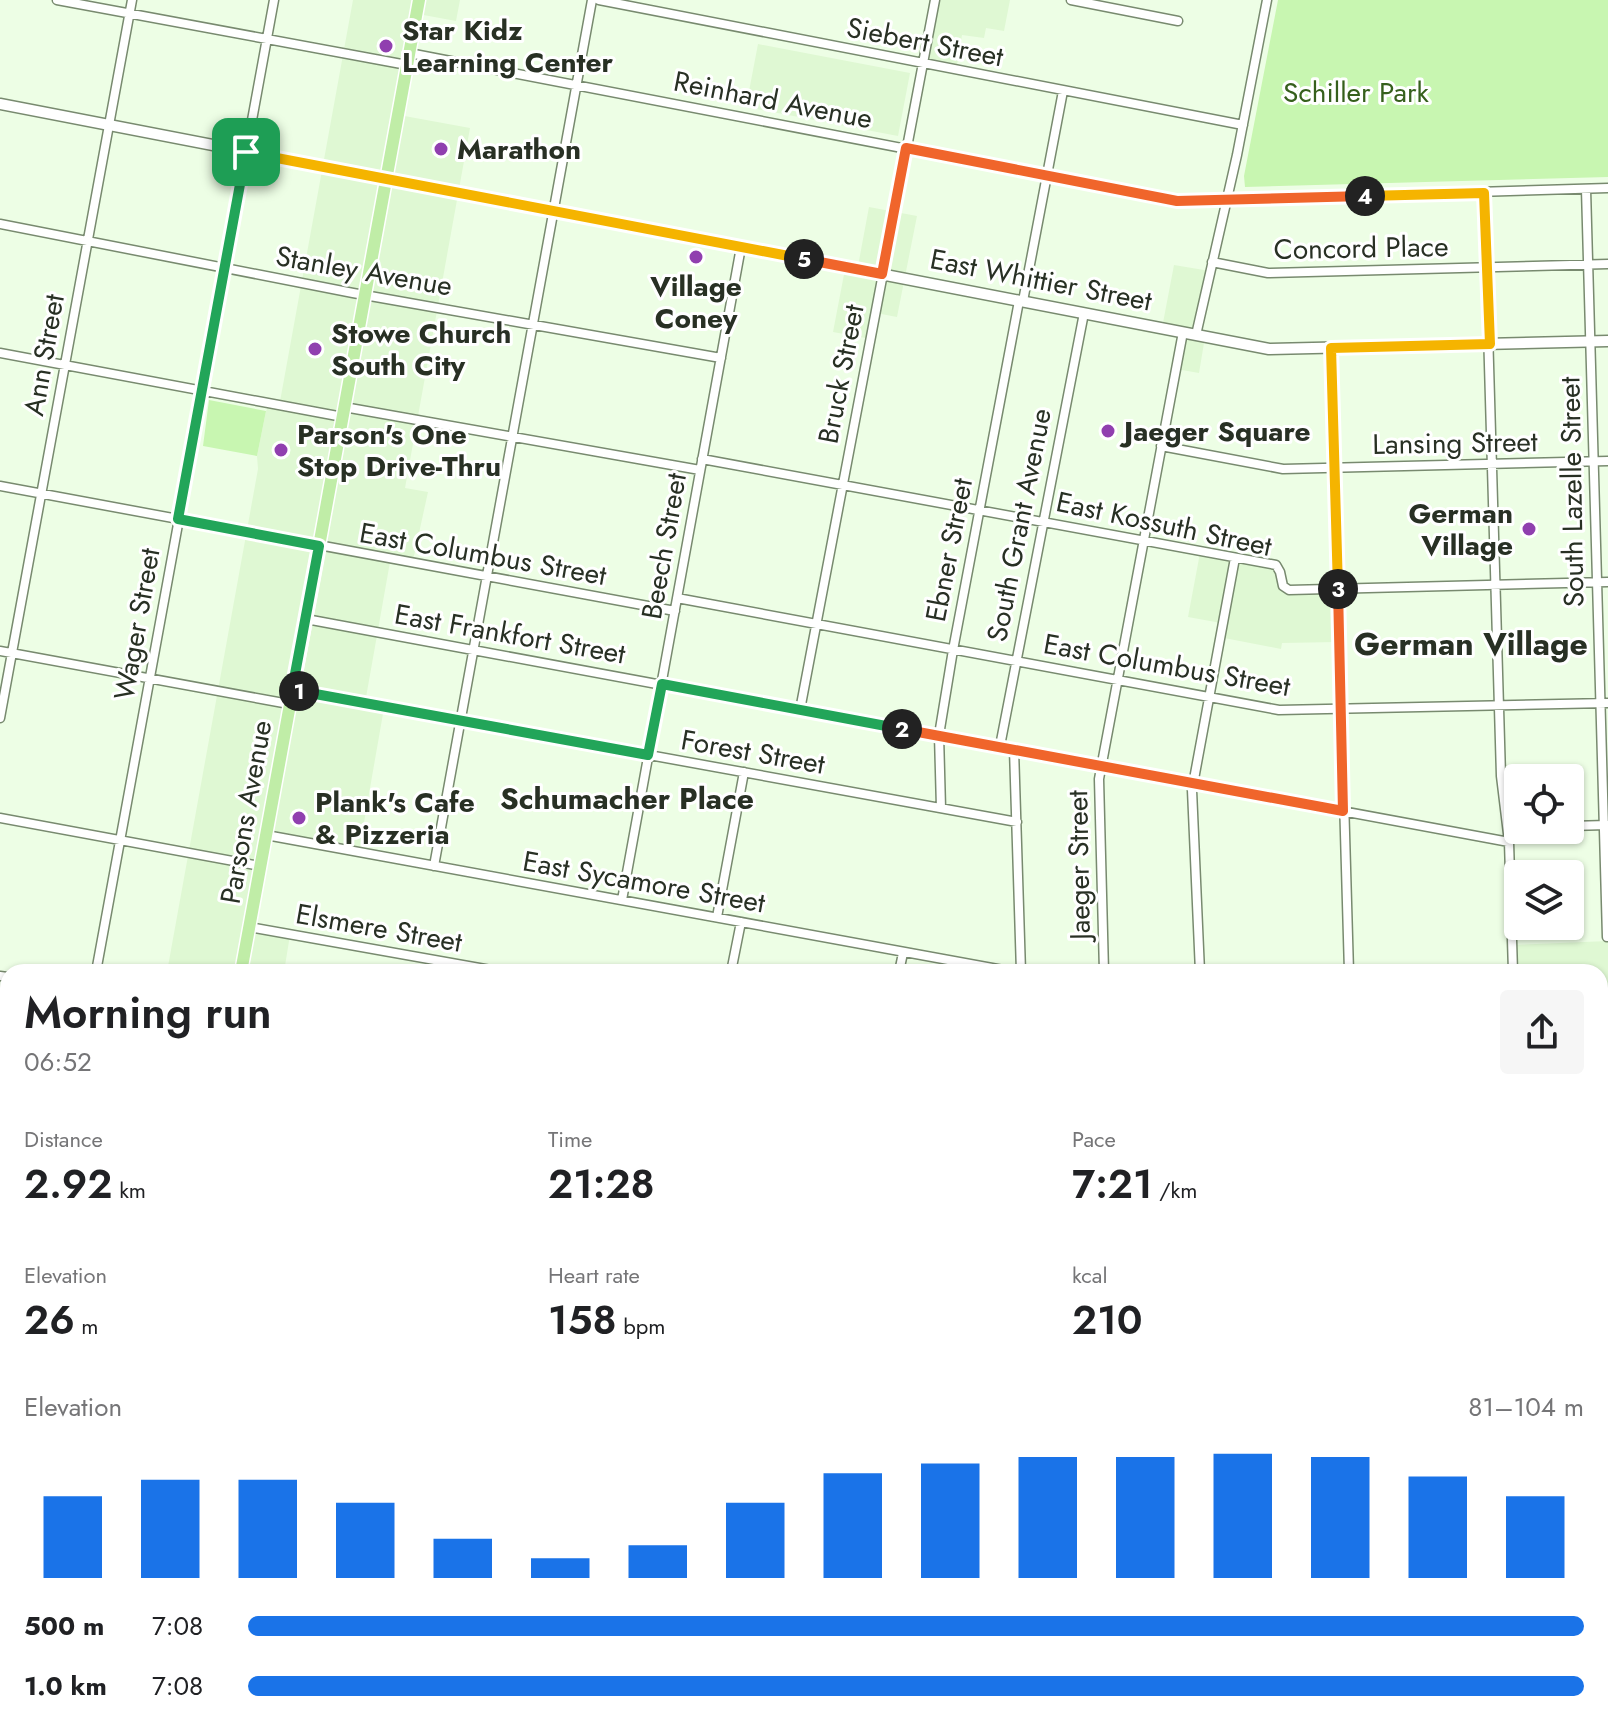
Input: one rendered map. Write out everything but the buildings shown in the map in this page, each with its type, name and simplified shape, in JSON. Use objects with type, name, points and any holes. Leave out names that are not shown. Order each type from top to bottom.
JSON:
[{"type":"main road","name":"Parsons Avenue","points":[[242,964],[419,0]]},
{"type":"street","name":"Reinhard Avenue","points":[[57,0],[266,39],[576,85],[1177,201],[1608,188]]},
{"type":"street","name":"Ann Street","points":[[0,718],[132,0]]},
{"type":"street","name":"Wager Street","points":[[97,964],[274,0]]},
{"type":"street","points":[[434,866],[592,0]]},
{"type":"street","name":"Siebert Street","points":[[601,0],[1243,125]]},
{"type":"street","name":"Bruck Street","points":[[800,710],[935,0]]},
{"type":"street","points":[[1071,0],[1178,21]]},
{"type":"street","points":[[1196,335],[1243,125],[1267,0]]},
{"type":"street","name":"Ebner Street","points":[[941,808],[939,735],[953,650],[1063,91]]},
{"type":"street","name":"East Whittier Street","points":[[0,104],[1269,349],[1608,341]]},
{"type":"street","name":"South Lazelle Street","points":[[1586,189],[1597,582],[1604,703],[1607,937]]},
{"type":"street","points":[[1484,193],[1504,798]]},
{"type":"street","name":"Stanley Avenue","points":[[0,224],[721,358]]},
{"type":"street","name":"Beech Street","points":[[622,900],[741,247]]},
{"type":"street","name":"Concord Place","points":[[1212,262],[1268,273],[1608,264]]},
{"type":"street","name":"South Grant Avenue","points":[[1000,746],[1084,313]]},
{"type":"street","name":"Jaeger Street","points":[[1104,964],[1099,779],[1183,332]]},
{"type":"street","points":[[1331,348],[1349,964]]},
{"type":"street","points":[[0,353],[201,391],[512,436],[700,470]]},
{"type":"street","name":"Lansing Street","points":[[1161,446],[1273,468],[1608,461]]},
{"type":"street","name":"East Kossuth Street","points":[[702,459],[1276,565],[1283,586],[1289,590],[1608,582]]},
{"type":"street","name":"East Columbus Street","points":[[0,486],[675,611]]},
{"type":"street","points":[[1200,964],[1193,783],[1235,558]]},
{"type":"street","name":"East Columbus Street","points":[[677,598],[1279,710],[1604,703]]},
{"type":"street","name":"East Frankfort Street","points":[[306,619],[1504,841]]},
{"type":"street","points":[[0,651],[289,704]]},
{"type":"street","name":"Forest Street","points":[[292,690],[1017,822]]},
{"type":"street","points":[[1014,749],[1021,964]]},
{"type":"street","points":[[717,917],[744,772]]},
{"type":"street","points":[[0,818],[260,866]]},
{"type":"street","points":[[1584,826],[1606,825]]},
{"type":"street","name":"East Sycamore Street","points":[[266,835],[717,917],[953,964]]},
{"type":"street","points":[[1509,844],[1513,964]]},
{"type":"street","points":[[733,964],[741,922]]},
{"type":"street","name":"Elsmere Street","points":[[249,927],[457,964]]},
{"type":"street","points":[[901,964],[903,953]]},
{"type":"shaded area","points":[[353,0],[460,0],[456,21],[418,14],[399,115],[470,128],[405,488],[428,492],[412,565],[390,562],[365,703],[384,708],[359,851],[265,835],[251,925],[290,935],[285,964],[168,964],[258,469],[257,456],[266,411],[269,405],[279,407]]},
{"type":"shaded area","points":[[934,0],[1010,0],[1004,31],[986,28],[984,38],[962,35],[956,71],[922,64]]},
{"type":"shaded area","points":[[758,44],[910,73],[898,136],[746,107]]},
{"type":"shaded area","points":[[869,207],[917,216],[897,317],[876,313],[871,339],[833,332],[846,264],[858,266]]},
{"type":"shaded area","points":[[1174,265],[1210,271],[1196,335],[1205,337],[1199,373],[1176,369],[1182,333],[1162,328]]},
{"type":"shaded area","points":[[1200,553],[1274,567],[1286,590],[1335,590],[1337,642],[1282,643],[1281,649],[1219,637],[1221,623],[1188,617]]},
{"type":"shaded area","points":[[1608,941],[1608,964],[1513,964],[1512,945]]},
{"type":"green space","name":"Schiller Park","points":[[1278,0],[1608,0],[1608,177],[1245,187],[1244,176]]},
{"type":"green space","points":[[209,400],[266,411],[257,456],[203,446]]},
{"type":"place","name":"Star Kidz Learning Center","points":[[386,46]]},
{"type":"place","name":"Marathon","points":[[441,149]]},
{"type":"place","name":"Village Coney","points":[[696,257]]},
{"type":"place","name":"Stowe Church South City","points":[[315,349]]},
{"type":"place","name":"Jaeger Square","points":[[1108,431]]},
{"type":"place","name":"Parson's One Stop Drive-Thru","points":[[281,450]]},
{"type":"place","name":"German Village","points":[[1529,529]]},
{"type":"place","name":"Plank's Cafe & Pizzeria","points":[[299,818]]},
{"type":"district","name":"German Village","points":[[1471,644]]},
{"type":"district","name":"Schumacher Place","points":[[627,798]]},
{"type":"route","points":[[906,148],[1177,201],[1484,193],[1490,344],[1331,348],[1343,811],[662,684],[648,755],[292,690],[319,546],[178,519],[246,152],[882,274],[906,148]]}]
